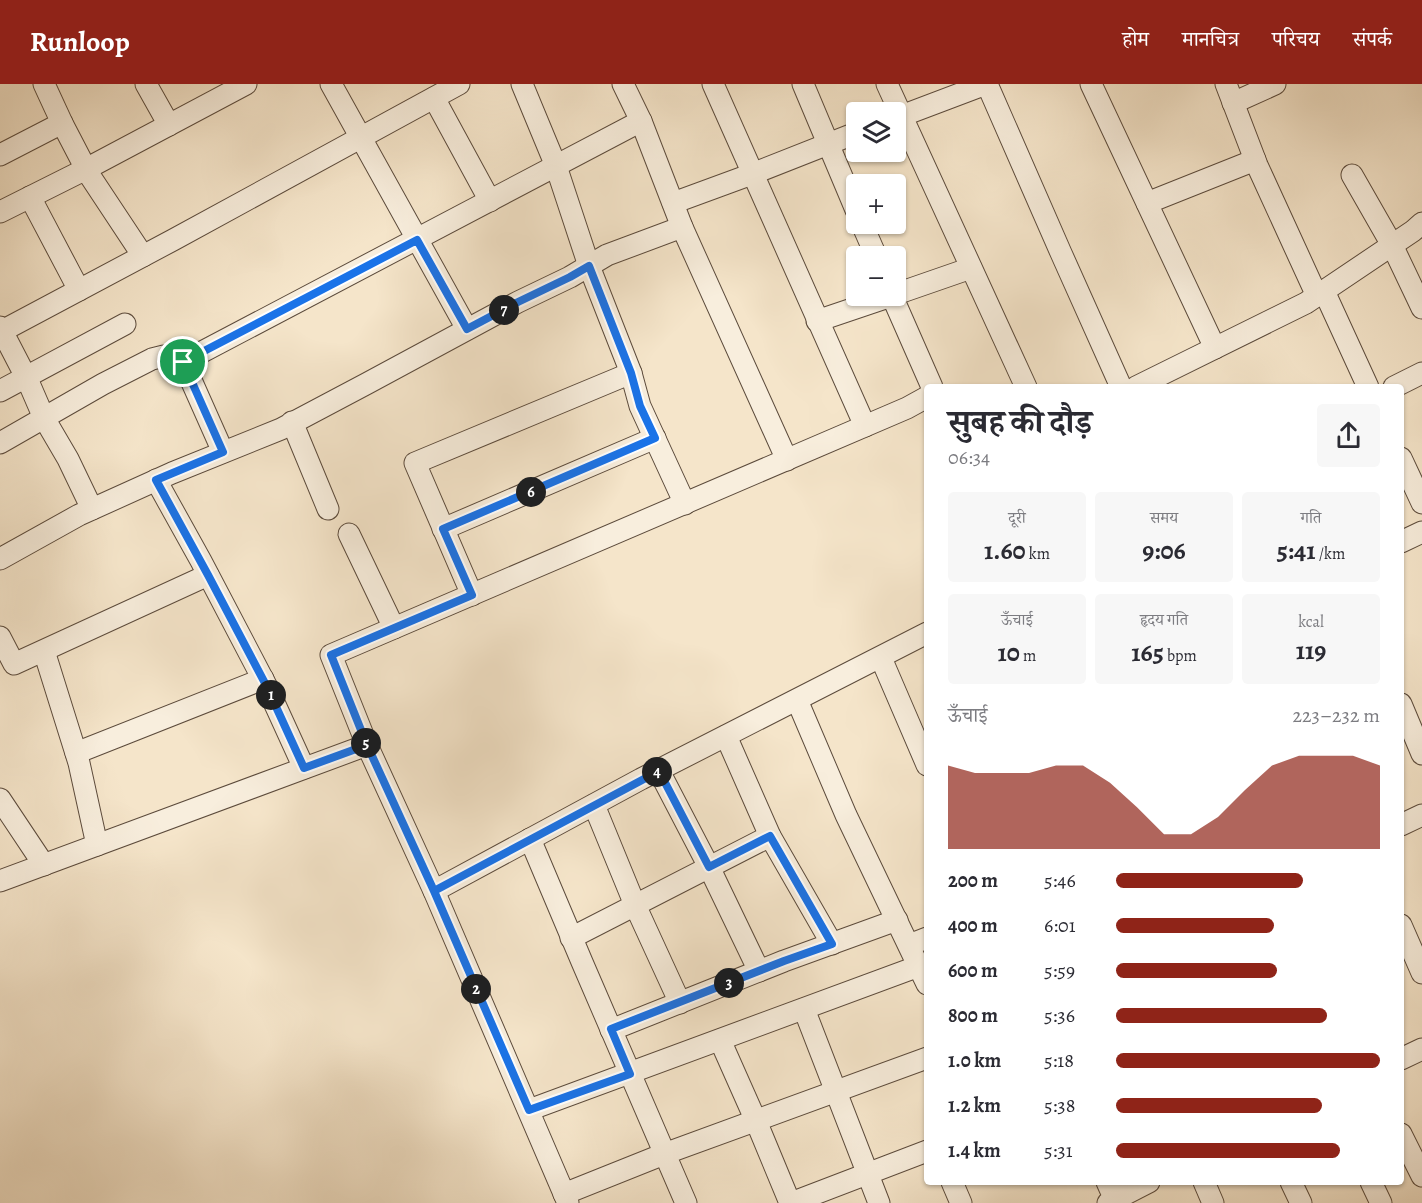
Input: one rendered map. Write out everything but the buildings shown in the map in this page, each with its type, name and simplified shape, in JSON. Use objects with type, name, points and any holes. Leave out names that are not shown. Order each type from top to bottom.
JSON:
[{"type":"street","points":[[44,84],[86,169],[143,256]]},
{"type":"street","points":[[147,84],[169,125]]},
{"type":"street","points":[[0,212],[169,125],[225,89],[246,84]]},
{"type":"street","points":[[331,84],[467,329]]},
{"type":"street","points":[[92,509],[1,329],[143,256],[459,84]]},
{"type":"street","points":[[522,84],[556,166],[589,266],[631,373],[640,406],[685,504]]},
{"type":"street","points":[[623,84],[641,121],[682,227],[788,460]]},
{"type":"street","points":[[713,84],[865,426]]},
{"type":"street","points":[[803,84],[846,185]]},
{"type":"street","points":[[887,84],[893,102]]},
{"type":"street","points":[[906,114],[987,84],[1061,254],[1135,384]]},
{"type":"street","points":[[1091,84],[1215,348]]},
{"type":"street","points":[[1275,84],[1230,93],[1255,160],[1366,384]]},
{"type":"street","points":[[434,98],[490,201]]},
{"type":"street","points":[[183,362],[641,121]]},
{"type":"street","points":[[0,155],[62,123]]},
{"type":"street","points":[[906,134],[1025,384]]},
{"type":"street","points":[[673,203],[846,137]]},
{"type":"street","points":[[1147,203],[1255,160]]},
{"type":"street","points":[[1352,175],[1392,246],[1422,308]]},
{"type":"street","points":[[30,198],[79,290]]},
{"type":"street","points":[[1140,384],[1306,303],[1392,246],[1422,223]]},
{"type":"street","points":[[0,559],[92,509],[281,429],[608,255],[682,227]]},
{"type":"street","points":[[906,290],[971,268]]},
{"type":"street","points":[[818,321],[861,306]]},
{"type":"street","points":[[898,306],[931,384]]},
{"type":"street","points":[[0,391],[125,324]]},
{"type":"street","points":[[0,443],[104,384],[152,359],[164,356],[183,362],[223,452]]},
{"type":"street","points":[[472,595],[415,463],[631,373]]},
{"type":"street","points":[[1400,384],[1422,373]]},
{"type":"street","points":[[924,399],[908,408],[788,460],[331,655],[367,745],[434,891],[566,1199],[664,1154],[924,1059]]},
{"type":"street","points":[[292,422],[328,509]]},
{"type":"street","points":[[443,529],[655,438]]},
{"type":"street","points":[[1411,467],[1422,503]]},
{"type":"street","points":[[156,480],[263,679],[304,768]]},
{"type":"street","points":[[1404,541],[1422,532]]},
{"type":"street","points":[[350,534],[394,628]]},
{"type":"street","points":[[0,637],[14,664],[208,575]]},
{"type":"street","points":[[434,891],[594,805],[924,635]]},
{"type":"street","points":[[44,651],[76,753],[97,845]]},
{"type":"street","points":[[881,658],[924,758]]},
{"type":"street","points":[[76,753],[263,679]]},
{"type":"street","points":[[529,1110],[804,1009],[923,975],[918,942],[897,920],[846,815],[797,700]]},
{"type":"street","points":[[1404,710],[1422,754]]},
{"type":"street","points":[[726,736],[770,836],[832,944]]},
{"type":"street","points":[[0,881],[367,745]]},
{"type":"street","points":[[659,771],[759,971]]},
{"type":"street","points":[[0,799],[44,865]]},
{"type":"street","points":[[594,805],[635,905],[680,1003]]},
{"type":"street","points":[[1404,824],[1422,815]]},
{"type":"street","points":[[571,938],[770,836]]},
{"type":"street","points":[[530,839],[686,1203]]},
{"type":"street","points":[[611,1029],[897,920]]},
{"type":"street","points":[[1404,932],[1422,973]]},
{"type":"street","points":[[804,1009],[879,1203]]},
{"type":"street","points":[[720,1040],[790,1203],[924,1152]]},
{"type":"street","points":[[1404,1058],[1422,1049]]},
{"type":"street","points":[[1404,1140],[1422,1176]]},
{"type":"street","points":[[953,1185],[961,1203]]},
{"type":"street","points":[[1118,1196],[1142,1185]]},
{"type":"street","points":[[1205,1185],[1213,1203]]},
{"type":"street","points":[[1292,1185],[1301,1203]]},
{"type":"street","points":[[1372,1185],[1381,1203]]},
{"type":"route","points":[[183,362],[223,452],[156,480],[267,687],[304,768],[367,745],[434,891],[529,1110],[630,1074],[611,1029],[832,944],[770,836],[709,867],[659,771],[434,891],[400,818],[367,745],[331,655],[472,595],[443,529],[655,438],[640,406],[631,373],[589,266],[467,329],[417,240],[183,362]]}]
